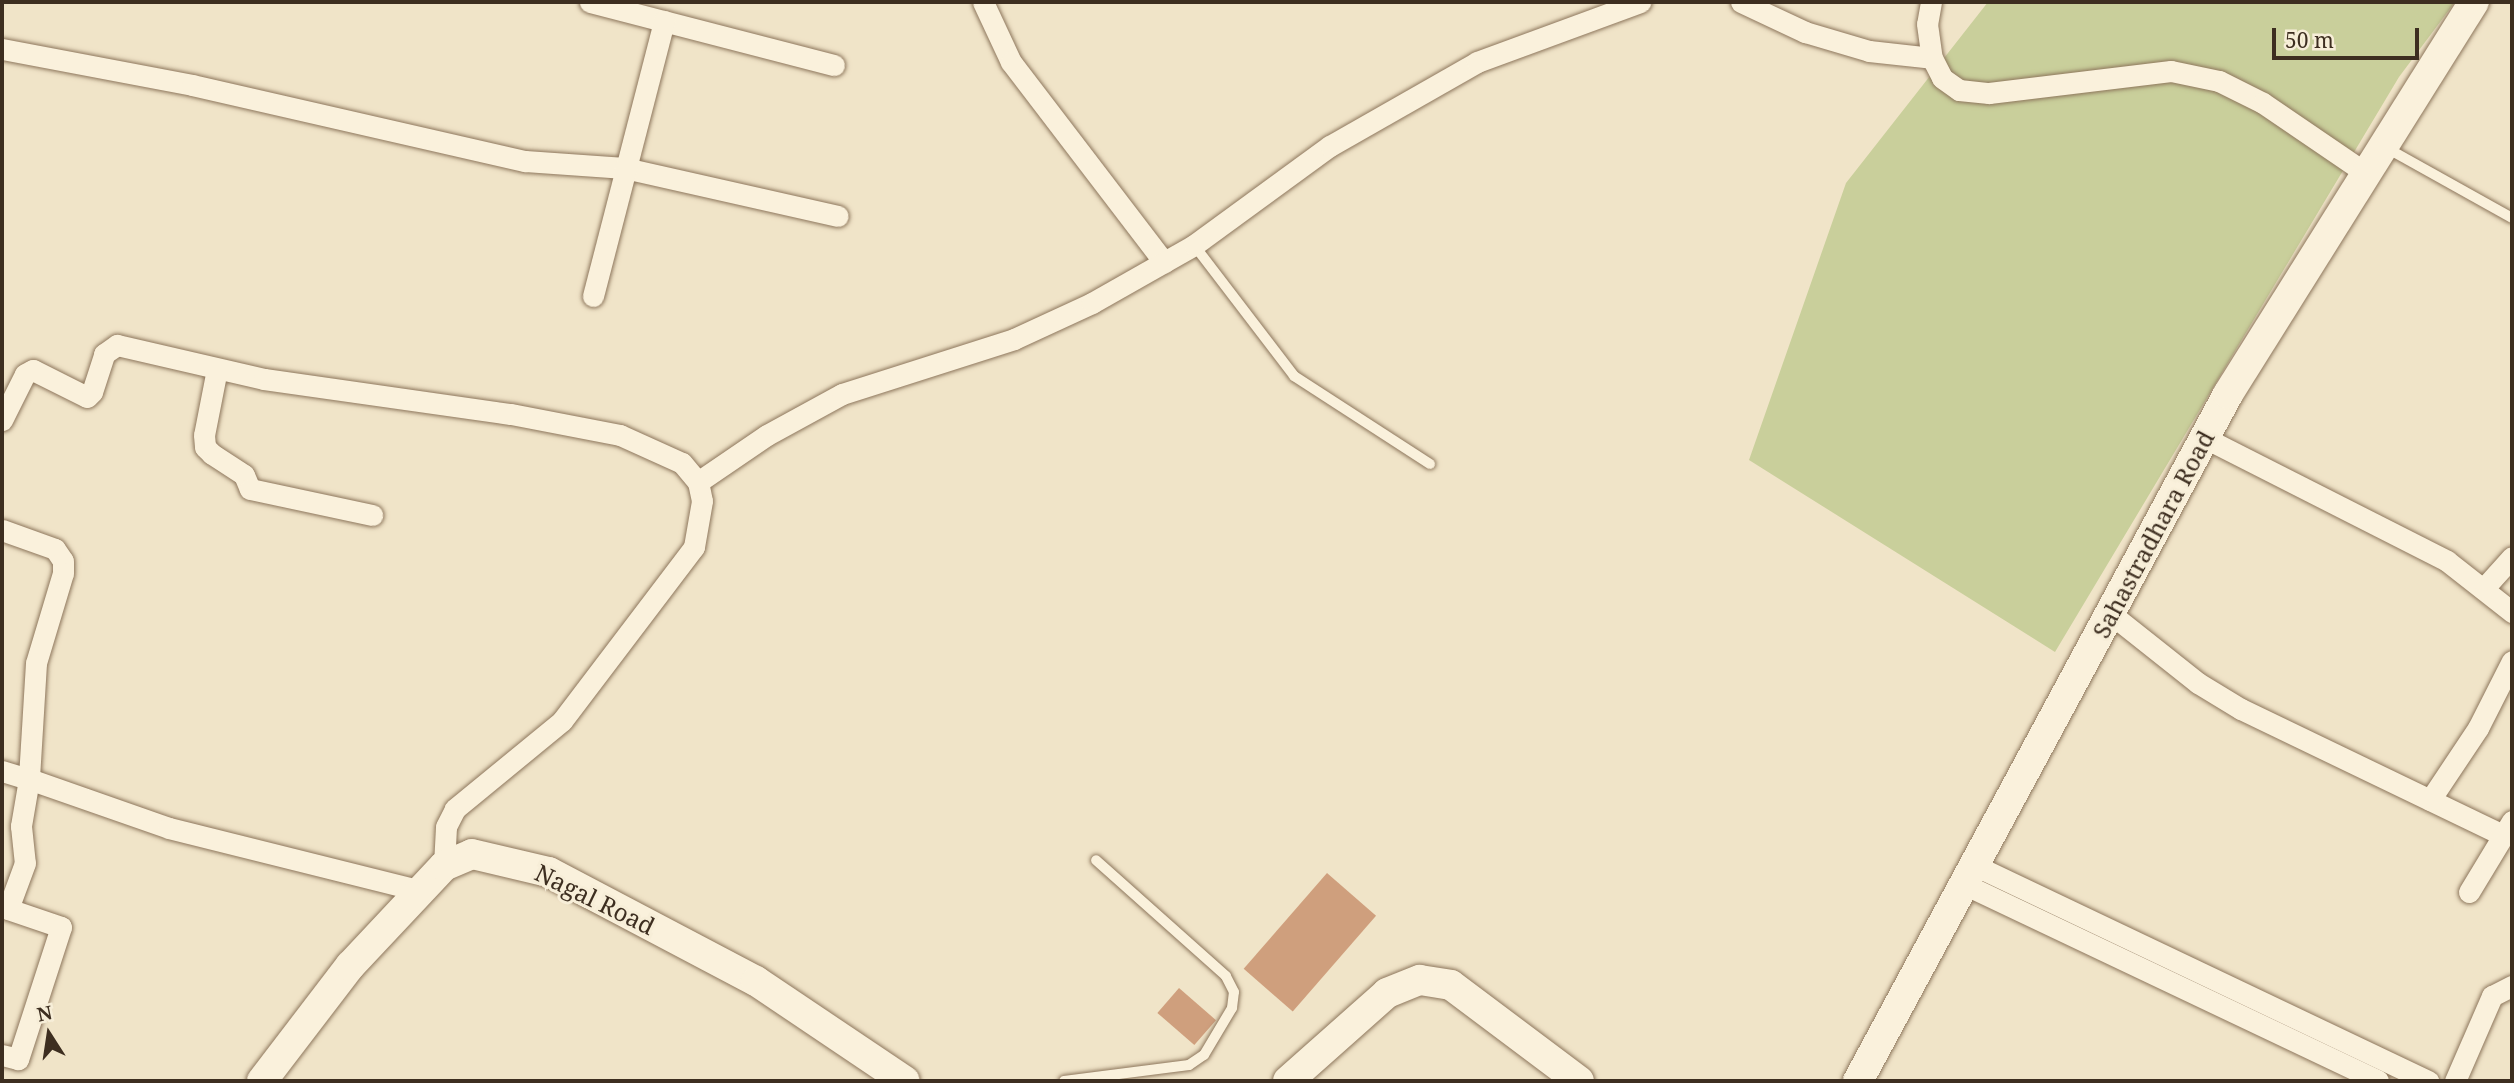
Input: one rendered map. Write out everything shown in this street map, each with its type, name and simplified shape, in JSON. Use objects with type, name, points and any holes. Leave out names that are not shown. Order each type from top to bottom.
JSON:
[{"type":"street","points":[[590,2],[834,65]]},
{"type":"street","points":[[982,2],[1011,62],[1164,262]]},
{"type":"street","points":[[698,482],[767,435],[842,394],[1014,339],[1093,303],[1194,245],[1330,146],[1433,85],[1478,62],[1640,2]]},
{"type":"street","points":[[1741,2],[1805,32],[1869,51],[1932,58]]},
{"type":"street","points":[[1931,2],[1927,24],[1932,58],[1942,78],[1959,90],[1989,93],[2171,71],[2219,81],[2263,103],[2364,172]]},
{"type":"street","name":"Sahastradhara Road","points":[[1858,1081],[2205,438],[2364,172],[2474,2]]},
{"type":"street","points":[[593,296],[664,21]]},
{"type":"street","points":[[2,49],[218,91],[526,161],[625,168],[838,216]]},
{"type":"street","points":[[2,420],[25,374],[33,370],[87,397],[92,392],[104,354],[117,345],[217,369],[620,435],[682,463],[698,482],[701,522],[682,566],[562,720],[455,808],[446,827],[444,866]]},
{"type":"street","points":[[217,369],[204,435],[205,447],[212,454],[240,471],[250,489],[372,515]]},
{"type":"street","points":[[2205,438],[2436,555],[2486,587],[2512,612]]},
{"type":"street","points":[[2,530],[55,549],[63,561],[63,573],[36,663],[29,779],[12,817],[25,863],[8,909],[61,927],[18,1059],[2,1055]]},
{"type":"street","points":[[2486,587],[2512,557]]},
{"type":"street","points":[[2111,614],[2198,683],[2241,709],[2430,800],[2508,828],[2469,892]]},
{"type":"street","points":[[2430,800],[2478,728],[2512,661]]},
{"type":"street","points":[[2,771],[169,828],[421,891]]},
{"type":"street","name":"Nagal Road","points":[[262,1081],[351,966],[444,866],[472,854],[549,872],[756,981],[905,1081]]},
{"type":"street","points":[[1971,876],[2378,1081]]},
{"type":"street","points":[[1971,876],[2428,1081]]},
{"type":"street","points":[[1287,1081],[1387,993],[1420,980],[1451,985],[1578,1081]]},
{"type":"street","points":[[2455,1081],[2492,996],[2497,989],[2512,986]]},
{"type":"lane","points":[[2383,146],[2512,218]]},
{"type":"lane","points":[[1194,245],[1294,376],[1430,464]]},
{"type":"lane","points":[[1064,1081],[1189,1065],[1204,1055],[1232,1009],[1234,992],[1226,976],[1096,860]]},
{"type":"green space","points":[[1988,2],[2455,2],[2399,77],[2055,652],[1749,460],[1846,183]]},
{"type":"building","points":[[1327,873],[1376,916],[1293,1011],[1244,969]]},
{"type":"building","points":[[1179,988],[1216,1020],[1194,1045],[1157,1013]]}]
